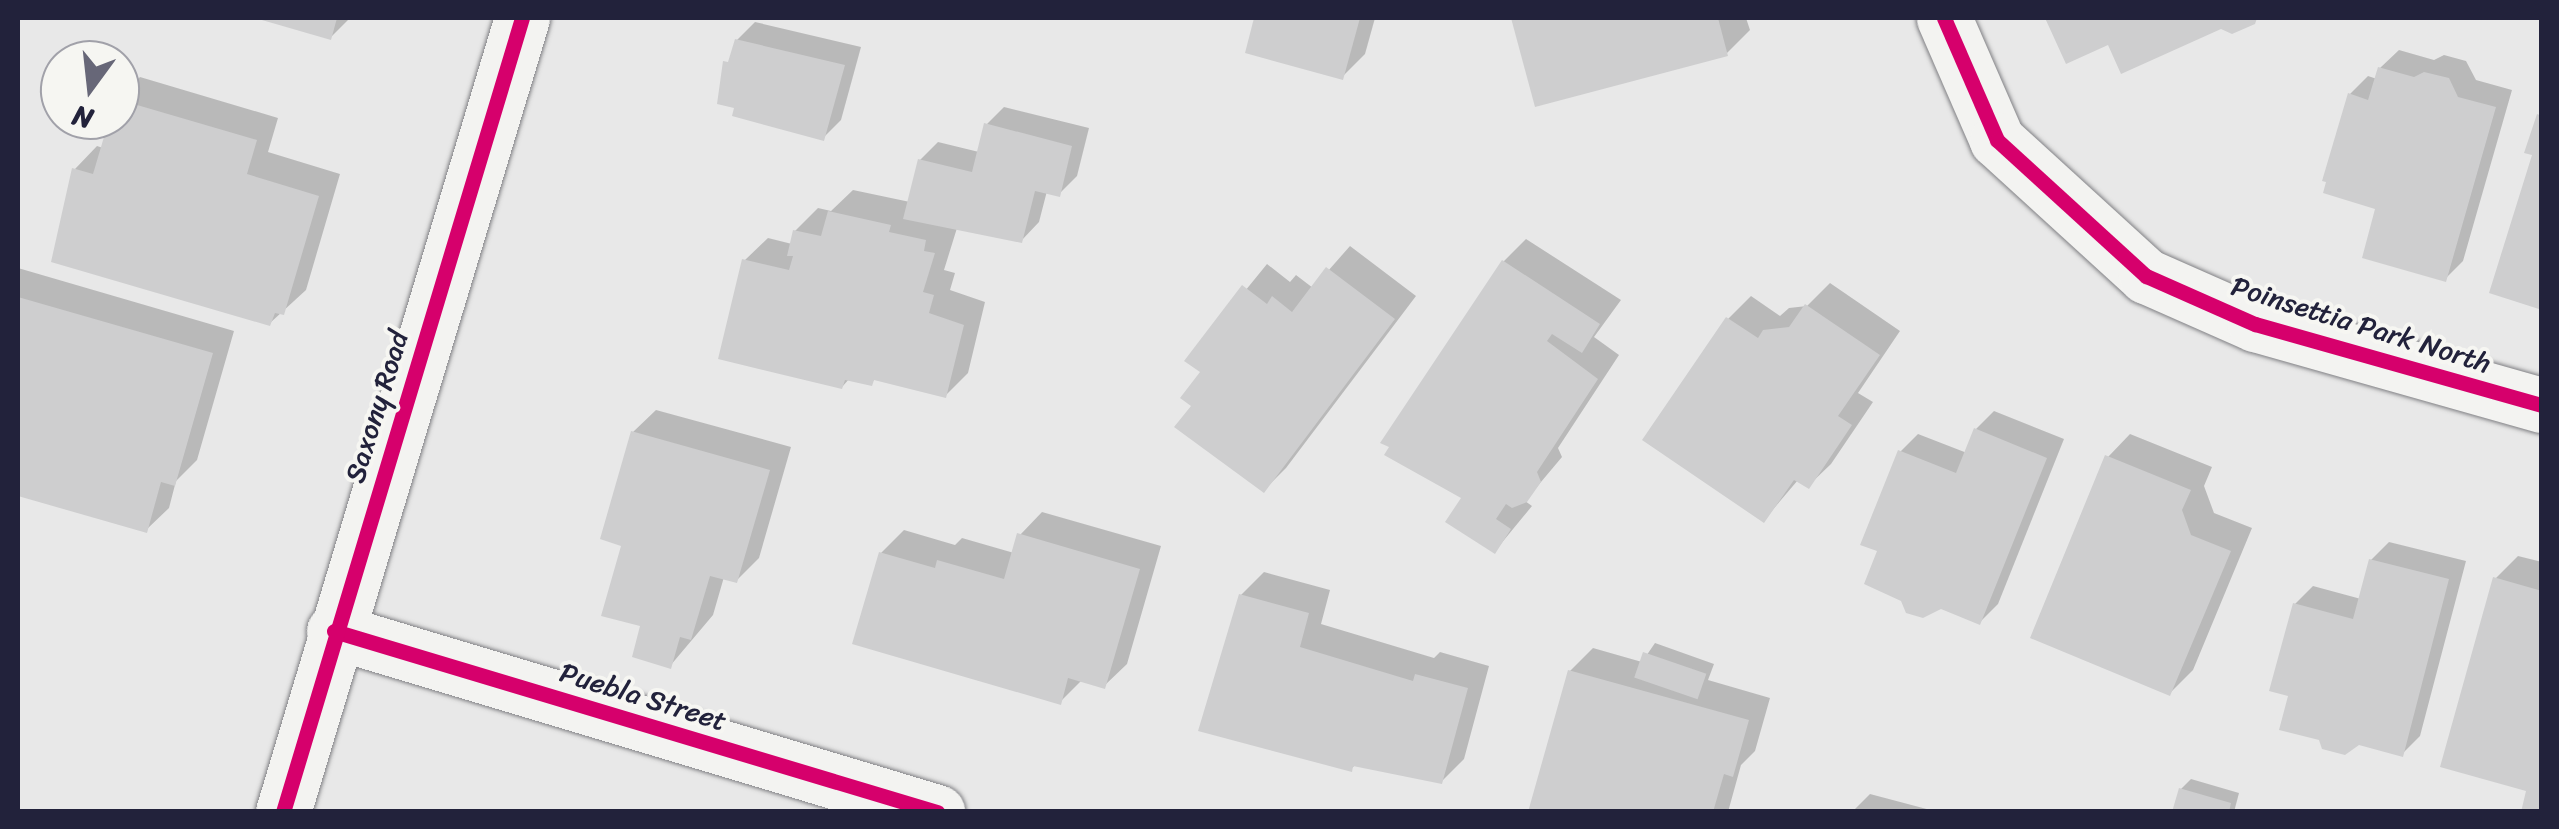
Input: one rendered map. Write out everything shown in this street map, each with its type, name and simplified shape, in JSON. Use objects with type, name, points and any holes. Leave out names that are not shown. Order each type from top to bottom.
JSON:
[{"type":"street","name":"Saxony Road","points":[[283,812],[334,632],[522,18]]},
{"type":"street","name":"Poinsettia Park North","points":[[1944,18],[1996,140],[2146,276],[2255,324],[2542,405]]},
{"type":"street","name":"Puebla Street","points":[[334,632],[937,812]]},
{"type":"building","points":[[255,18],[337,18],[331,40]]},
{"type":"building","points":[[1254,18],[1360,18],[1343,80],[1245,53]]},
{"type":"building","points":[[1511,18],[1718,18],[1728,56],[1535,107]]},
{"type":"building","points":[[2045,18],[2257,18],[2255,24],[2232,34],[2221,29],[2121,74],[2108,45],[2066,64]]},
{"type":"building","points":[[735,39],[845,65],[824,141],[732,116],[734,108],[717,104],[723,61],[728,62]]},
{"type":"building","points":[[2378,67],[2414,77],[2424,72],[2449,78],[2458,97],[2496,107],[2446,282],[2362,258],[2375,209],[2323,193],[2326,182],[2322,181],[2348,93],[2368,100]]},
{"type":"building","points":[[140,106],[257,140],[247,174],[319,196],[284,315],[275,313],[270,326],[51,262],[72,168],[93,174],[103,140],[140,140]]},
{"type":"building","points":[[2537,114],[2542,116],[2542,310],[2489,293],[2532,155],[2524,153]]},
{"type":"building","points":[[984,123],[1072,146],[1060,197],[1035,191],[1022,243],[903,219],[918,159],[972,172]]},
{"type":"building","points":[[828,211],[891,225],[889,232],[926,240],[924,251],[935,253],[923,292],[934,295],[929,313],[964,325],[946,398],[874,380],[872,386],[845,380],[842,389],[718,359],[742,259],[789,270],[793,256],[787,256],[793,230],[821,236]]},
{"type":"building","points":[[1502,260],[1600,324],[1582,353],[1552,334],[1547,341],[1598,379],[1537,472],[1541,482],[1527,502],[1512,508],[1506,504],[1496,519],[1511,529],[1495,554],[1445,522],[1461,498],[1384,455],[1389,447],[1380,443]]},
{"type":"building","points":[[1326,267],[1395,319],[1264,493],[1174,427],[1191,406],[1180,398],[1200,372],[1184,361],[1242,285],[1267,304],[1272,296],[1292,312]]},
{"type":"building","points":[[18,297],[213,353],[175,486],[161,482],[147,533],[18,496]]},
{"type":"building","points":[[1805,304],[1880,355],[1838,416],[1852,425],[1809,489],[1794,480],[1764,523],[1642,440],[1726,317],[1758,338],[1763,330],[1789,327]]},
{"type":"building","points":[[1974,428],[2047,458],[1980,625],[1941,609],[1923,618],[1906,613],[1901,601],[1864,584],[1877,551],[1860,545],[1898,450],[1956,473]]},
{"type":"building","points":[[631,431],[770,470],[737,583],[710,576],[691,640],[680,637],[671,669],[632,657],[640,626],[601,616],[621,546],[600,539]]},
{"type":"building","points":[[2105,455],[2191,490],[2182,510],[2191,535],[2231,551],[2170,696],[2030,638]]},
{"type":"building","points":[[1017,533],[1140,569],[1105,689],[1068,678],[1061,705],[852,644],[879,552],[935,568],[937,560],[1004,579]]},
{"type":"building","points":[[2369,559],[2449,579],[2403,757],[2359,745],[2345,755],[2322,749],[2319,740],[2279,730],[2288,696],[2269,691],[2293,603],[2353,619]]},
{"type":"building","points":[[2493,577],[2542,591],[2542,812],[2521,812],[2526,791],[2440,767]]},
{"type":"building","points":[[1239,594],[1309,613],[1300,647],[1413,681],[1415,674],[1468,688],[1442,784],[1353,766],[1352,772],[1198,731]]},
{"type":"building","points":[[1643,652],[1706,674],[1698,699],[1634,678]]},
{"type":"building","points":[[1568,670],[1749,720],[1733,777],[1724,774],[1713,812],[1528,812]]},
{"type":"building","points":[[2179,788],[2231,803],[2229,812],[2172,812]]},
{"type":"cycle path","points":[[283,812],[522,18]]},
{"type":"cycle path","points":[[1944,18],[1997,140],[2146,276],[2255,324],[2542,405]]},
{"type":"cycle path","points":[[334,631],[937,812]]}]
